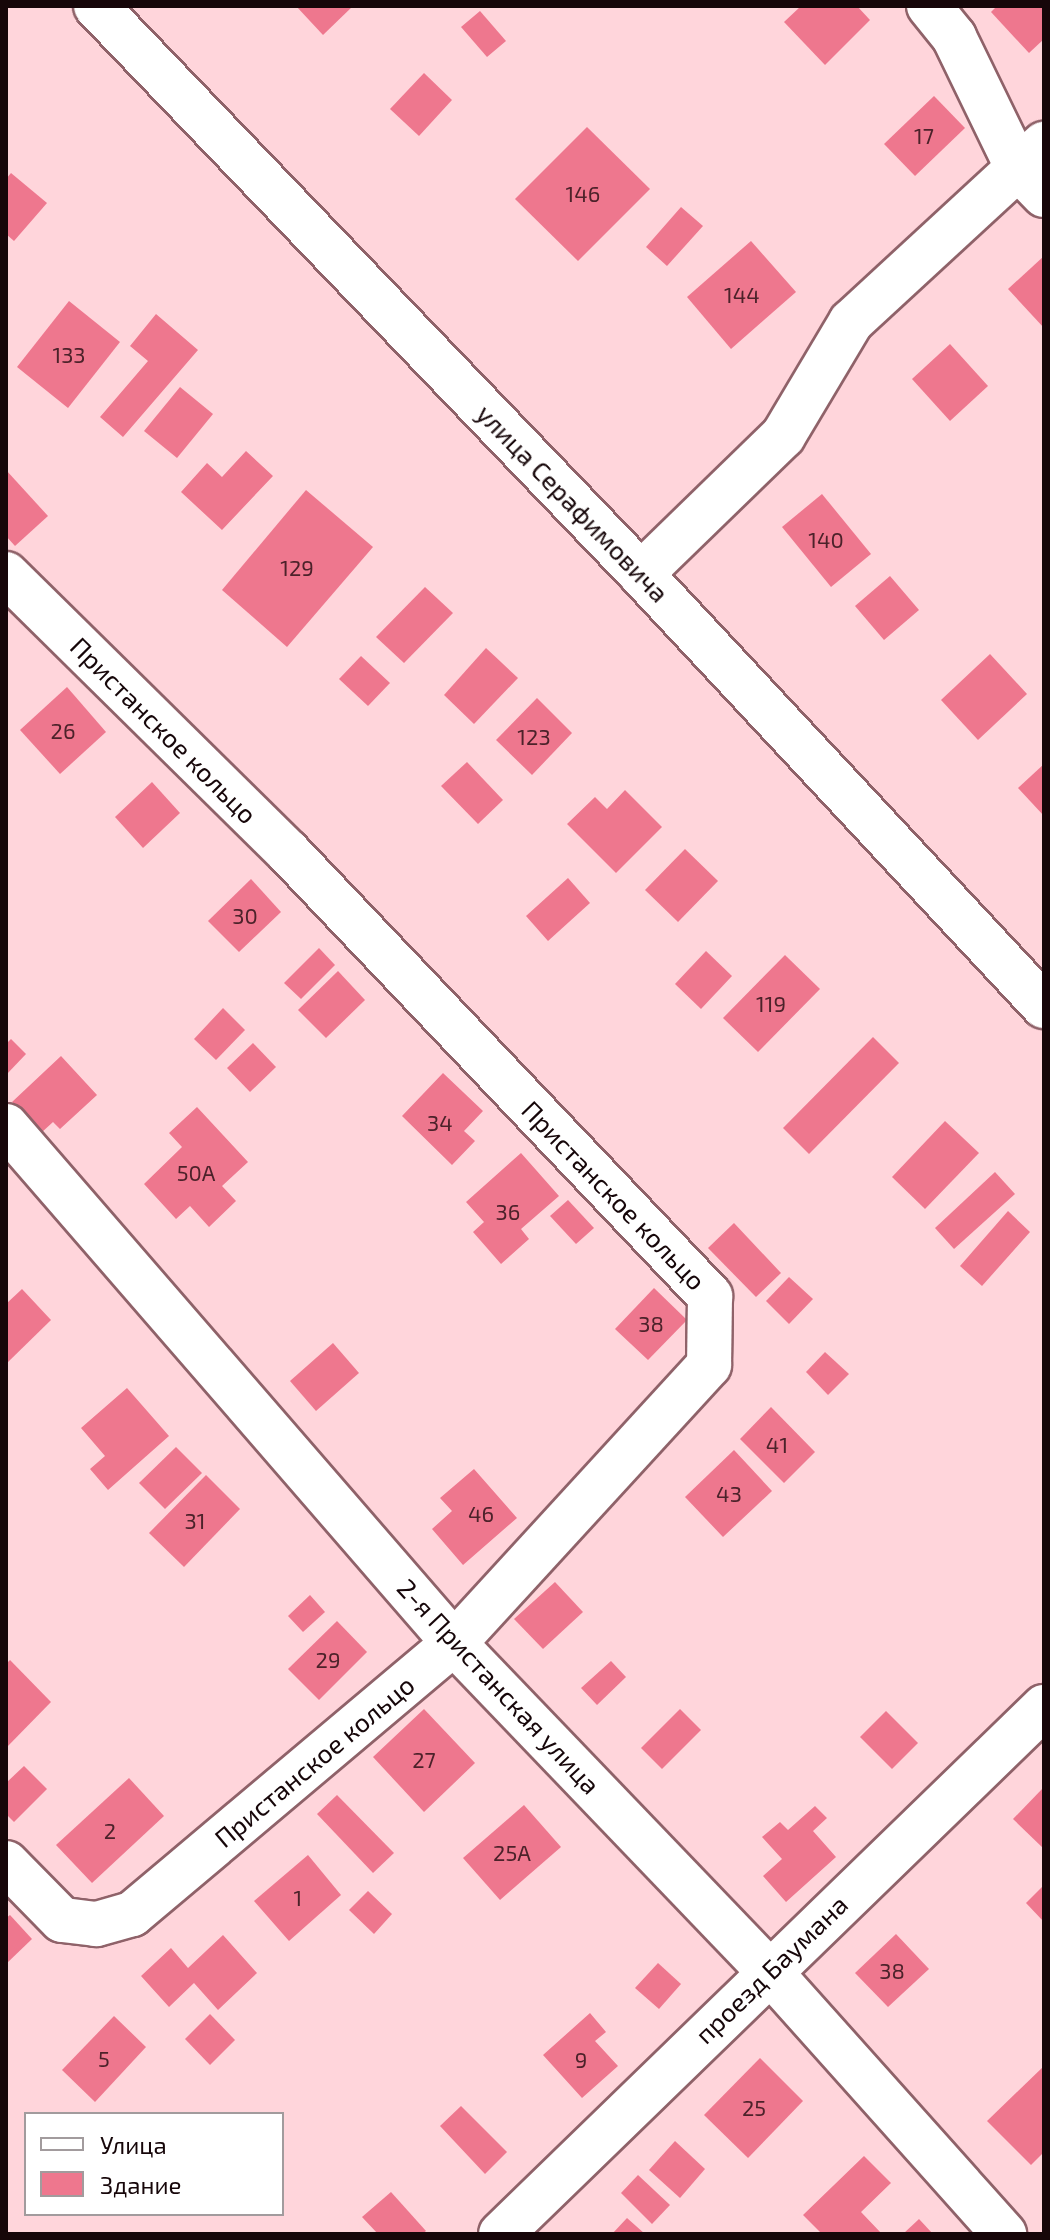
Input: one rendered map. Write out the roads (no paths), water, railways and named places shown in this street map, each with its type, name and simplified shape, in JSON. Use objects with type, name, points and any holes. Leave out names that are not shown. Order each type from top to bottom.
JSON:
[{"type":"street","name":"улица Серафимовича","points":[[96,6],[641,574],[1044,1006]]},
{"type":"street","points":[[641,574],[783,436],[851,322],[1035,169],[954,37],[929,6]]},
{"type":"street","name":"Пристанское кольцо","points":[[6,574],[288,852],[710,1296],[709,1365],[454,1643],[132,1914],[96,1924],[62,1920],[6,1863]]},
{"type":"street","name":"2-я Пристанская улица","points":[[6,1126],[454,1643],[769,1971],[1004,2234]]},
{"type":"street","name":"проезд Баумана","points":[[501,2234],[1044,1707]]}]
